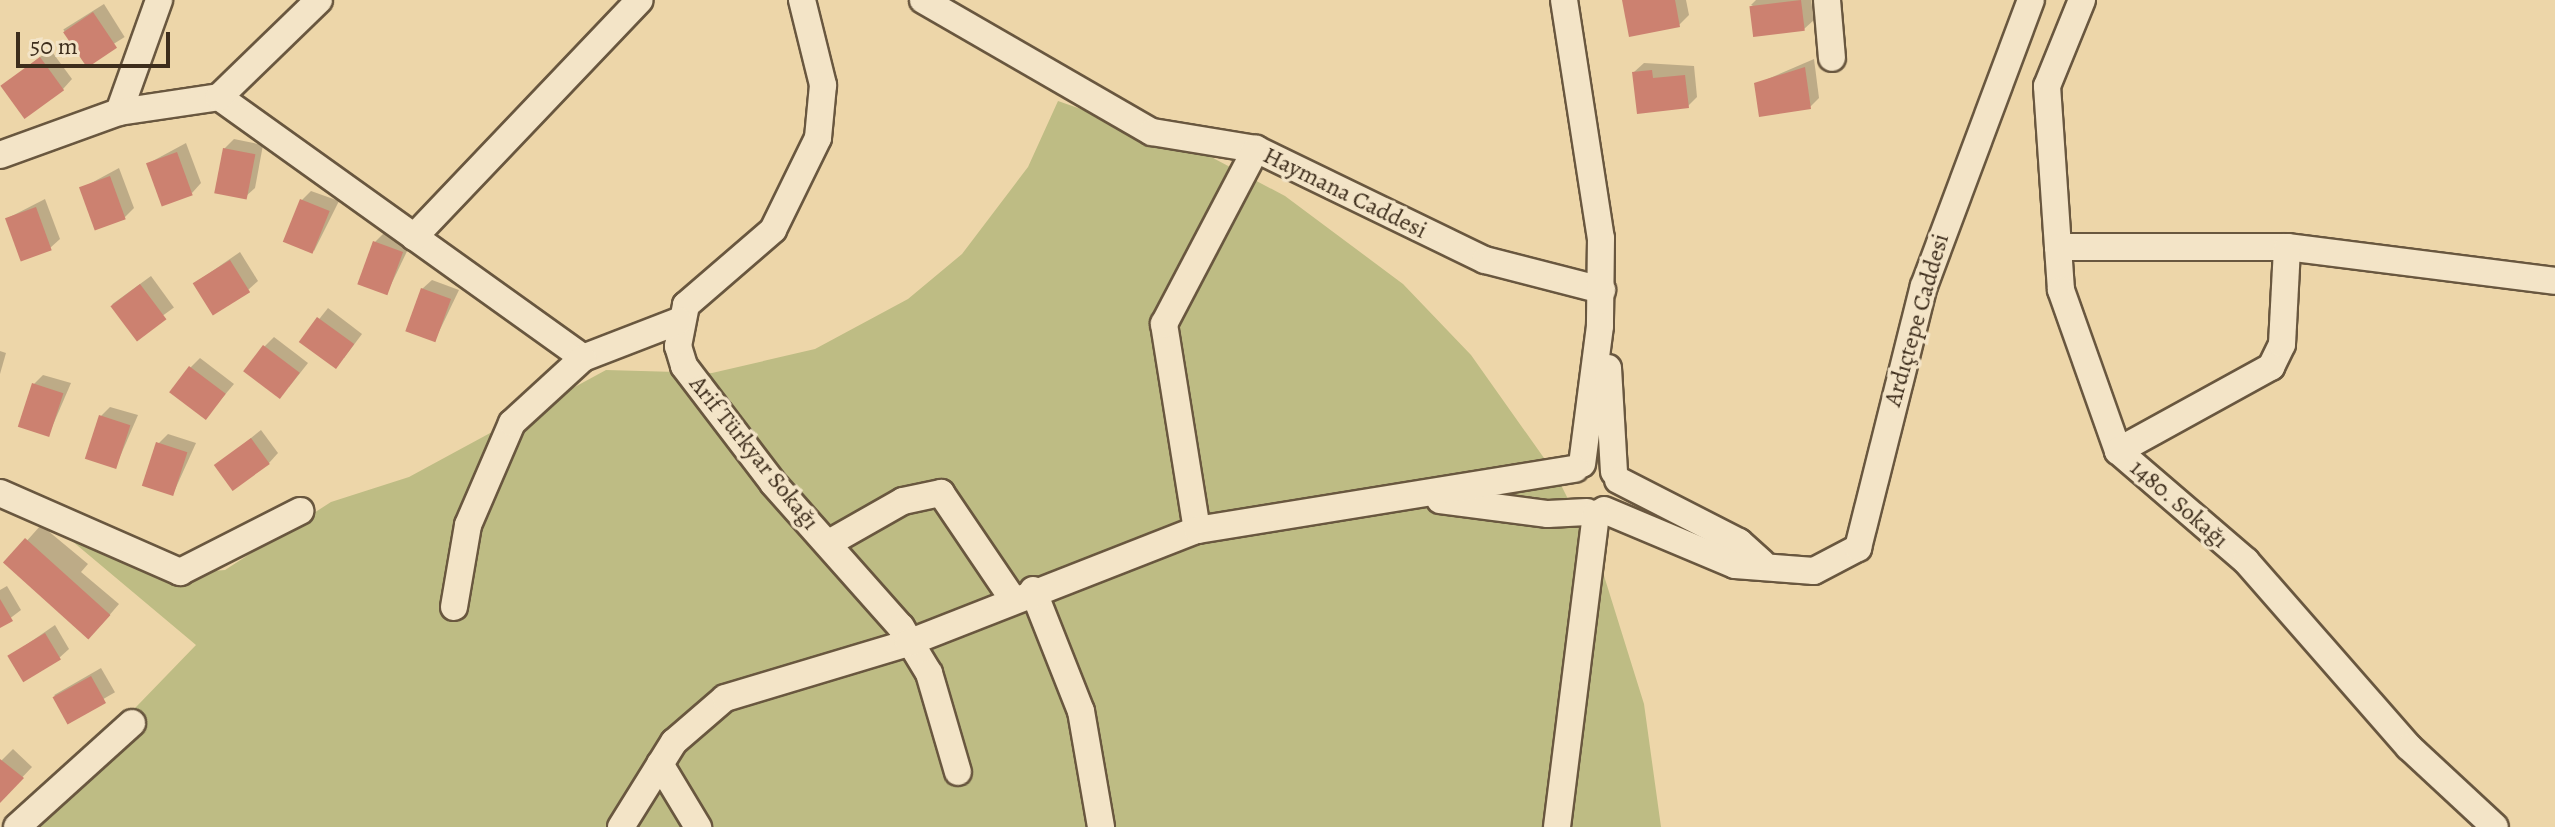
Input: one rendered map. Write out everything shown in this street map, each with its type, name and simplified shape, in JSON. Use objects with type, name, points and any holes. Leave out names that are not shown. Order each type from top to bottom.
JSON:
[{"type":"street","points":[[119,112],[159,0]]},
{"type":"street","points":[[0,155],[119,112],[219,97],[319,0]]},
{"type":"street","points":[[414,237],[640,0]]},
{"type":"street","points":[[454,607],[468,525],[512,423],[583,358],[679,321],[700,290],[741,265],[773,230],[818,138],[823,85],[802,0]]},
{"type":"street","name":"Haymana Caddesi","points":[[923,0],[1152,132],[1256,149],[1485,260],[1602,290]]},
{"type":"street","points":[[1564,0],[1601,238],[1602,290],[1600,326],[1578,467],[1568,494],[1596,512]]},
{"type":"street","points":[[1827,0],[1832,58]]},
{"type":"street","name":"Ardıçtepe Caddesi","points":[[1596,512],[1735,565],[1762,563],[1832,567],[1867,533],[1924,286],[2031,0]]},
{"type":"street","name":"1480. Sokağı","points":[[2082,0],[2047,86],[2061,290],[2118,451],[2246,561],[2409,747],[2495,827]]},
{"type":"street","points":[[219,97],[583,358]]},
{"type":"street","points":[[1197,530],[1164,324],[1256,149]]},
{"type":"street","points":[[2058,247],[2287,247],[2555,281]]},
{"type":"street","points":[[2118,451],[2271,367],[2282,344],[2287,247]]},
{"type":"street","name":"Arif Türkyar Sokağı","points":[[679,321],[684,366],[829,543],[883,600],[929,673],[958,772]]},
{"type":"street","points":[[1425,497],[1548,514],[1596,512],[1616,498],[1600,326]]},
{"type":"street","points":[[621,827],[674,742],[725,698],[908,643],[1023,594],[1197,530],[1310,507],[1425,497],[1599,463],[1616,476],[1739,542],[1762,563]]},
{"type":"street","points":[[0,493],[180,572],[300,511]]},
{"type":"street","points":[[829,543],[903,501],[941,493],[1023,594],[1090,742],[1101,827]]},
{"type":"street","points":[[1557,827],[1596,512]]},
{"type":"street","points":[[17,827],[132,723]]},
{"type":"street","points":[[660,764],[698,827]]},
{"type":"shaded area","points":[[1058,101],[1198,150],[1285,196],[1403,284],[1471,355],[1556,475],[1600,563],[1644,704],[1661,827],[20,827],[196,645],[53,525],[201,572],[225,570],[331,502],[409,477],[606,370],[712,373],[815,349],[908,299],[962,254],[1028,167]]},
{"type":"building","points":[[1622,0],[1675,0],[1680,27],[1629,37]]},
{"type":"building","points":[[1801,0],[1805,31],[1753,37],[1749,6]]},
{"type":"building","points":[[93,12],[117,48],[87,68],[63,32]]},
{"type":"building","points":[[40,57],[64,90],[24,119],[0,86]]},
{"type":"building","points":[[1805,67],[1811,109],[1759,117],[1754,83]]},
{"type":"building","points":[[1652,70],[1653,78],[1685,75],[1689,108],[1637,114],[1632,72]]},
{"type":"building","points":[[223,148],[255,154],[247,199],[214,193]]},
{"type":"building","points":[[177,152],[193,195],[162,207],[146,163]]},
{"type":"building","points":[[110,176],[126,219],[95,231],[79,187]]},
{"type":"building","points":[[300,199],[330,211],[312,254],[283,242]]},
{"type":"building","points":[[36,207],[52,250],[21,262],[5,218]]},
{"type":"building","points":[[373,241],[403,252],[387,295],[357,284]]},
{"type":"building","points":[[230,260],[250,292],[213,316],[193,283]]},
{"type":"building","points":[[140,284],[166,319],[137,341],[110,306]]},
{"type":"building","points":[[421,288],[451,299],[435,342],[405,331]]},
{"type":"building","points":[[317,317],[354,344],[336,369],[299,342]]},
{"type":"building","points":[[263,345],[300,373],[280,399],[243,371]]},
{"type":"building","points":[[189,366],[226,394],[206,420],[169,392]]},
{"type":"building","points":[[32,383],[63,393],[49,437],[18,427]]},
{"type":"building","points":[[99,415],[130,425],[116,469],[85,459]]},
{"type":"building","points":[[251,438],[270,464],[233,491],[214,465]]},
{"type":"building","points":[[156,442],[187,452],[173,496],[142,486]]},
{"type":"building","points":[[25,538],[110,615],[88,639],[3,563]]},
{"type":"building","points":[[0,599],[13,621],[0,628]]},
{"type":"building","points":[[45,633],[61,660],[23,682],[7,656]]},
{"type":"building","points":[[91,676],[106,703],[68,724],[53,697]]},
{"type":"building","points":[[0,759],[24,778],[0,803]]}]
